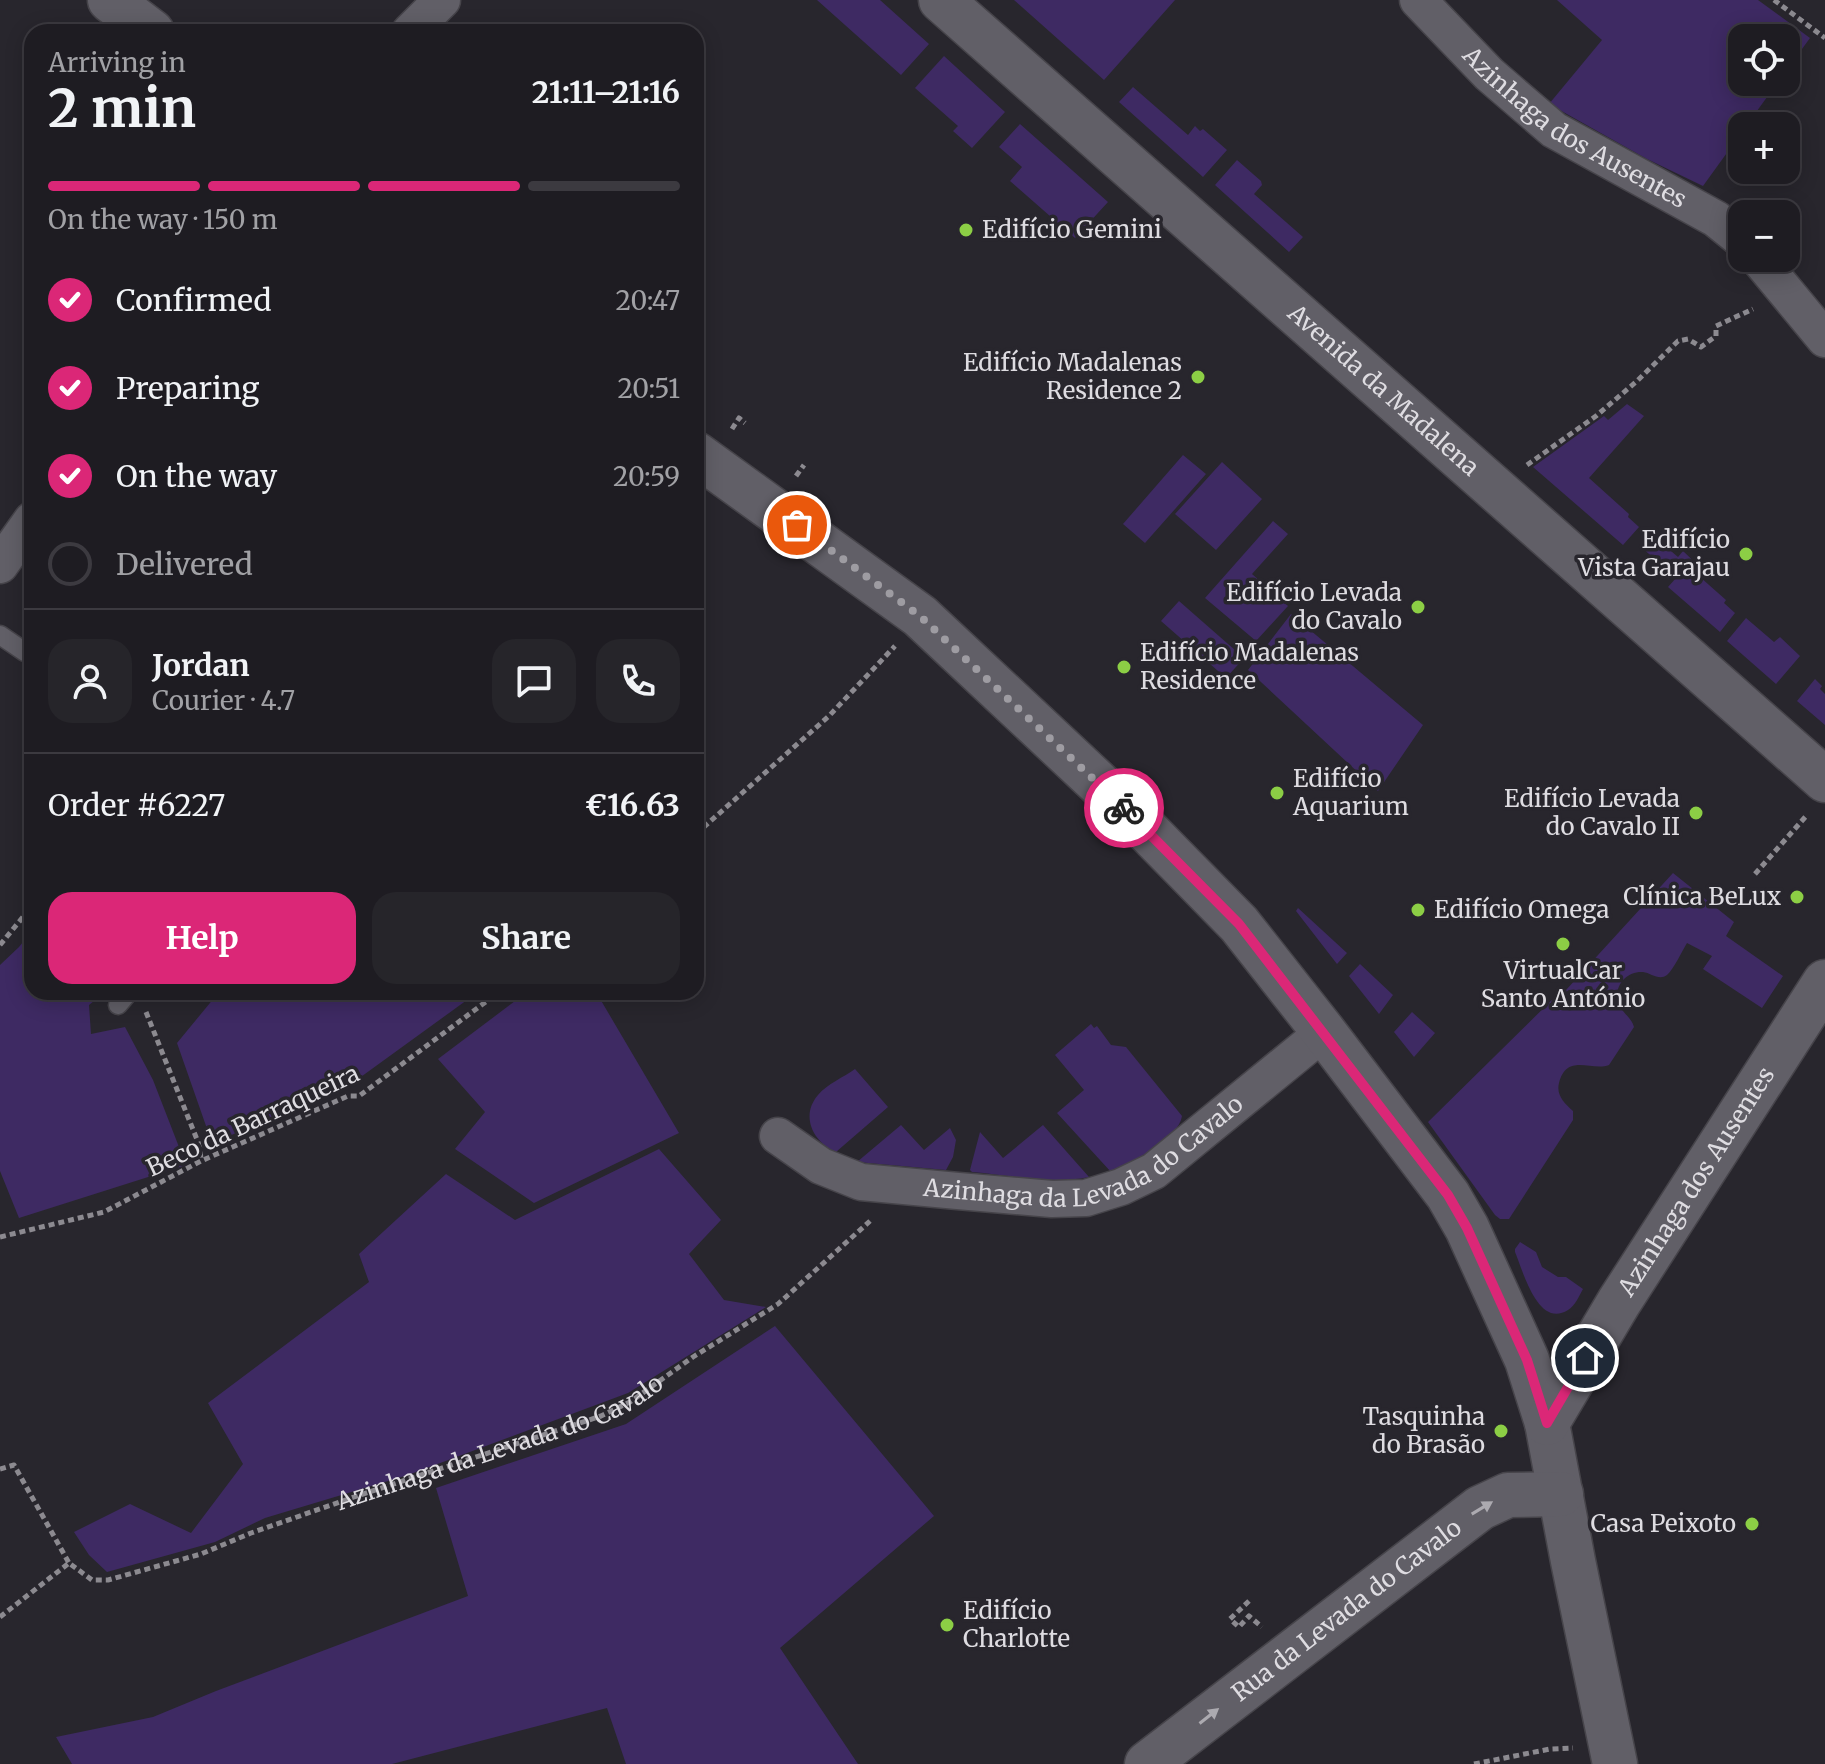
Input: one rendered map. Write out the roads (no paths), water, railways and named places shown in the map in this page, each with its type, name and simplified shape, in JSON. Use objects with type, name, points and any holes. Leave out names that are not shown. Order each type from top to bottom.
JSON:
[{"type":"street","points":[[110,0],[142,24]]},
{"type":"street","points":[[418,24],[442,0]]},
{"type":"street","name":"Avenida da Madalena","points":[[941,0],[1818,795]]},
{"type":"street","name":"Azinhaga dos Ausentes","points":[[1418,0],[1489,74],[1554,130],[1716,219],[1728,229]]},
{"type":"street","points":[[1769,272],[1825,339]]},
{"type":"street","points":[[704,460],[920,616],[1127,810],[1239,924],[1448,1195],[1467,1228],[1527,1360],[1547,1423],[1612,1755]]},
{"type":"street","points":[[0,565],[24,531]]},
{"type":"street","name":"Azinhaga dos Ausentes","points":[[1547,1423],[1619,1302],[1825,982]]},
{"type":"street","name":"Azinhaga da Levada do Cavalo","points":[[778,1136],[821,1166],[861,1182],[1052,1199],[1086,1198],[1121,1187],[1154,1171],[1324,1032]]},
{"type":"street","name":"Rua da Levada do Cavalo","points":[[1147,1764],[1480,1508],[1508,1495],[1561,1494]]},
{"type":"lane","points":[[0,635],[24,651]]},
{"type":"place","name":"Edifício Gemini","points":[[966,230]]},
{"type":"place","name":"Edifício Madalenas Residence 2","points":[[1198,377]]},
{"type":"place","name":"Edifício Vista Garajau","points":[[1746,554]]},
{"type":"place","name":"Edifício Levada do Cavalo","points":[[1418,607]]},
{"type":"place","name":"Edifício Madalenas Residence","points":[[1124,667]]},
{"type":"place","name":"Edifício Aquarium","points":[[1277,793]]},
{"type":"place","name":"Edifício Levada do Cavalo II","points":[[1696,813]]},
{"type":"place","name":"Clínica BeLux","points":[[1797,897]]},
{"type":"place","name":"Edifício Omega","points":[[1418,910]]},
{"type":"place","name":"VirtualCar Santo António","points":[[1563,944]]},
{"type":"place","name":"Tasquinha do Brasão","points":[[1501,1431]]},
{"type":"place","name":"Casa Peixoto","points":[[1752,1524]]},
{"type":"place","name":"Edifício Charlotte","points":[[947,1625]]}]
